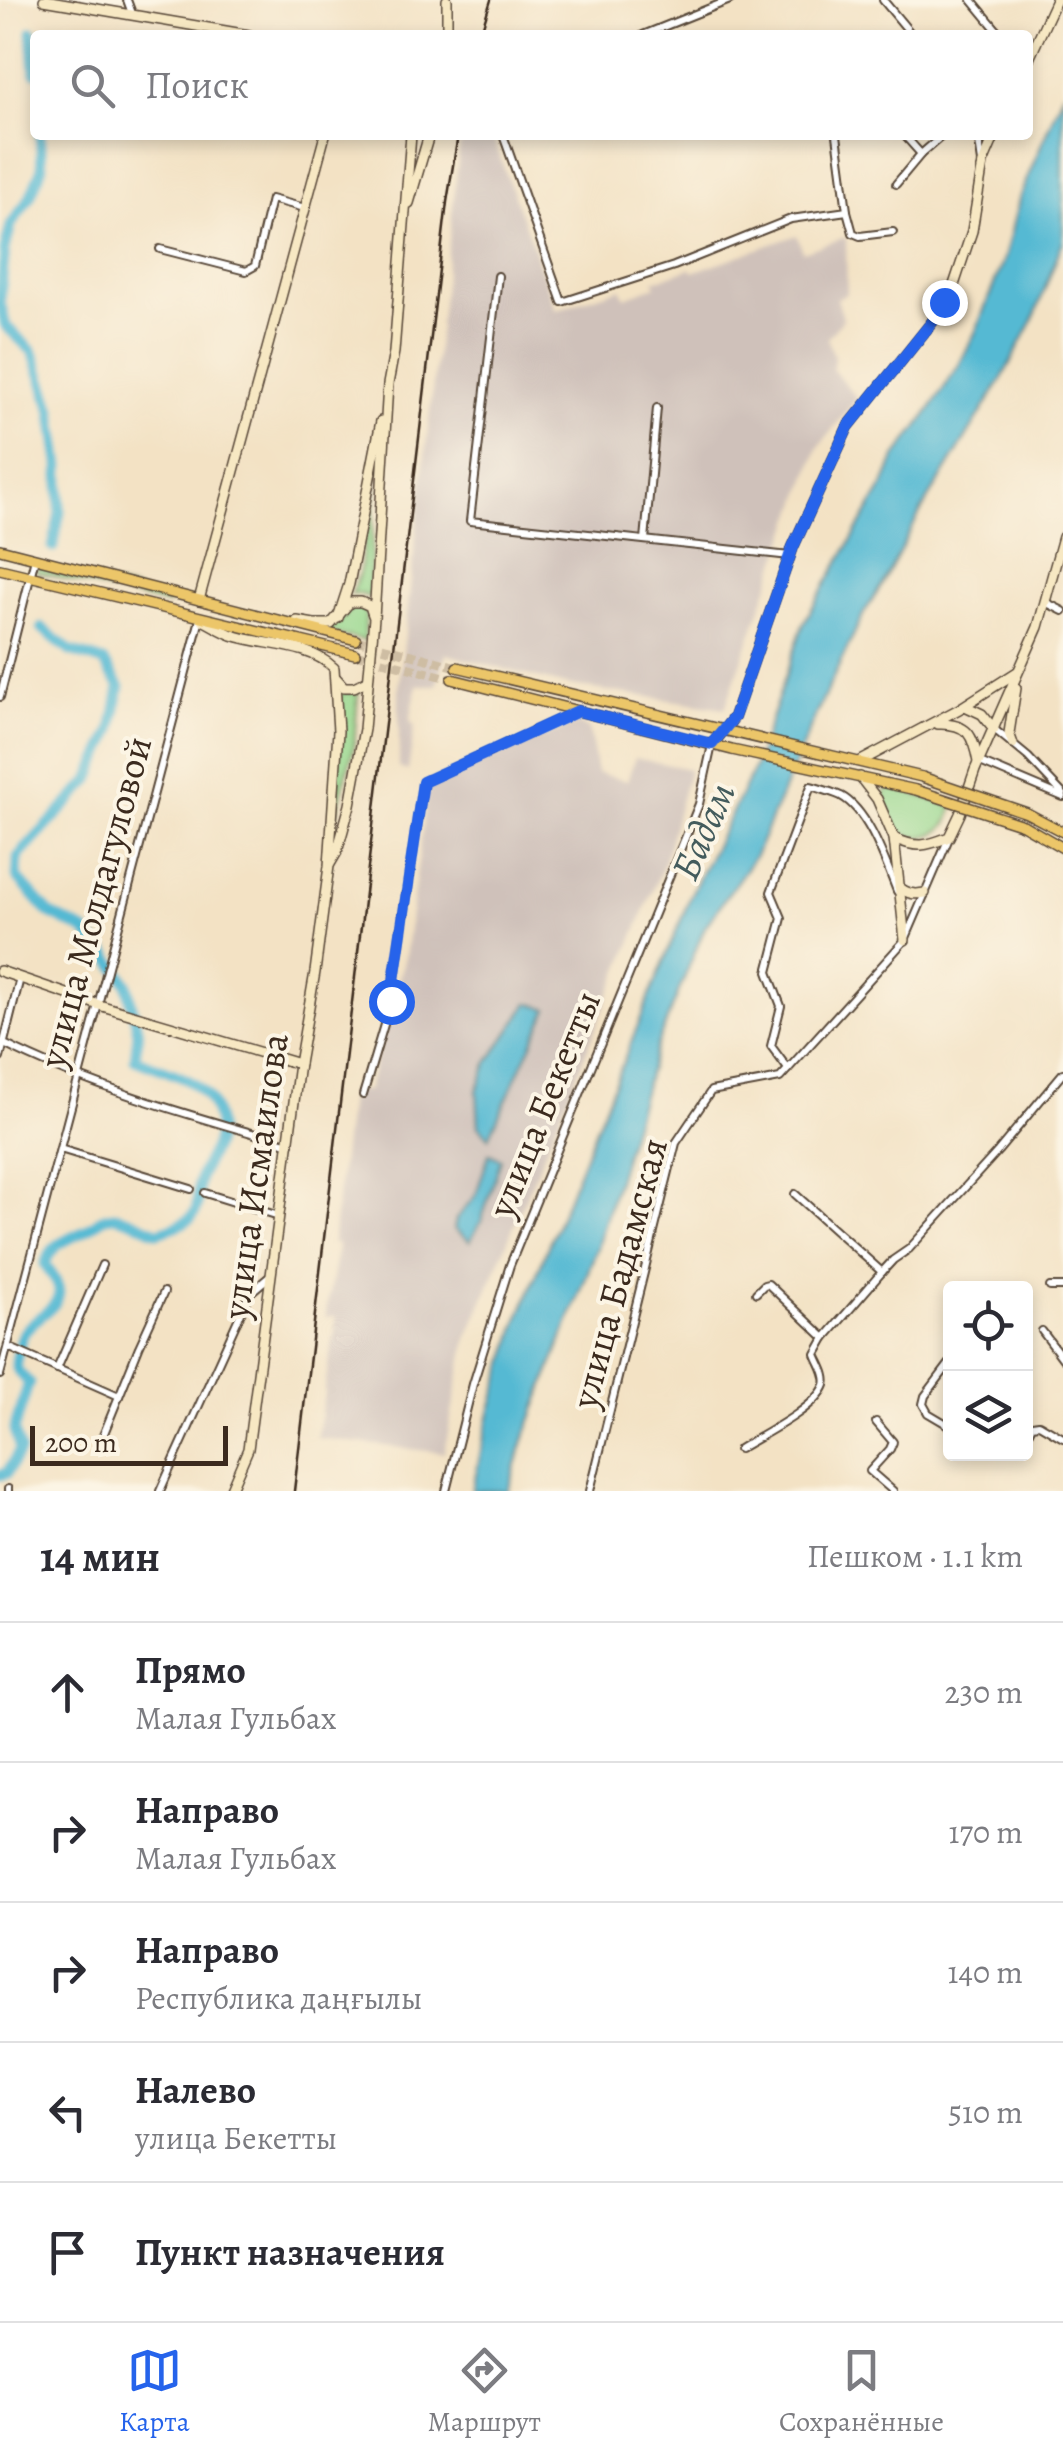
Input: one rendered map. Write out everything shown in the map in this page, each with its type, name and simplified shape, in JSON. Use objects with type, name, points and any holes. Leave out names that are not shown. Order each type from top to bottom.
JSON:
[{"type":"main road","points":[[44,0],[218,30]]},
{"type":"main road","points":[[446,30],[447,0]]},
{"type":"main road","points":[[1033,49],[1053,1]]},
{"type":"main road","points":[[204,601],[324,140]]},
{"type":"main road","points":[[338,618],[349,584],[394,352],[411,140]]},
{"type":"main road","points":[[404,220],[428,140]]},
{"type":"main road","points":[[716,746],[734,717],[790,556],[848,427],[933,321],[953,288],[972,231],[982,163],[993,140]]},
{"type":"main road","name":"улица Исмаилова","points":[[329,866],[338,852],[364,729],[388,384]]},
{"type":"main road","points":[[894,838],[910,845],[928,845],[949,837],[1038,627],[1063,538]]},
{"type":"main road","points":[[0,550],[356,640]]},
{"type":"main road","points":[[0,569],[354,654]]},
{"type":"main road","points":[[204,601],[314,624],[332,624],[350,602],[361,602],[370,606],[374,618]]},
{"type":"main road","points":[[200,619],[230,634],[316,656],[334,668],[338,682],[344,686],[354,687],[368,680]]},
{"type":"main road","points":[[457,667],[922,777],[1027,813],[1063,832]]},
{"type":"main road","points":[[860,761],[965,706],[1018,673]]},
{"type":"main road","points":[[1012,744],[1009,733],[1018,673]]},
{"type":"main road","name":"улица Исмаилова","points":[[230,1491],[248,1449],[329,866],[338,731],[335,675]]},
{"type":"main road","points":[[452,679],[716,746],[916,790],[1023,825],[1063,848]]},
{"type":"main road","points":[[965,706],[982,714],[994,729]]},
{"type":"main road","points":[[930,725],[958,724],[975,744],[979,763]]},
{"type":"main road","points":[[860,777],[877,799],[894,838],[905,940]]},
{"type":"main road","points":[[877,799],[884,782]]},
{"type":"main road","points":[[899,887],[916,894],[925,892]]},
{"type":"main road","points":[[0,971],[98,1005],[299,1064]]},
{"type":"street","points":[[127,0],[133,16]]},
{"type":"street","points":[[655,30],[730,0]]},
{"type":"street","points":[[883,0],[908,30]]},
{"type":"street","points":[[972,0],[997,30]]},
{"type":"street","points":[[505,140],[562,302],[674,266],[791,219],[847,210]]},
{"type":"street","points":[[838,140],[854,233],[860,236],[893,232]]},
{"type":"street","points":[[908,140],[921,154]]},
{"type":"street","points":[[896,184],[937,140]]},
{"type":"street","points":[[979,140],[982,163]]},
{"type":"street","points":[[160,249],[246,271],[255,266],[271,199],[306,208]]},
{"type":"street","points":[[498,276],[470,521],[790,556]]},
{"type":"street","points":[[645,540],[657,408]]},
{"type":"street","points":[[0,697],[35,558]]},
{"type":"street","points":[[1045,602],[1063,611]]},
{"type":"street","name":"улица Молдагуловой","points":[[0,1375],[12,1348],[60,1149],[200,619]]},
{"type":"street","points":[[362,1095],[391,1001],[423,782],[578,711]]},
{"type":"street","points":[[994,729],[1063,795]]},
{"type":"street","name":"улица Бекетты","points":[[446,1491],[473,1384],[510,1265],[699,804],[716,746]]},
{"type":"street","points":[[979,763],[1063,795]]},
{"type":"street","points":[[1031,784],[1040,770]]},
{"type":"street","points":[[788,1069],[771,1046],[781,1006],[768,972],[782,918],[771,892],[811,786],[845,798],[860,815],[876,840],[901,902]]},
{"type":"street","name":"улица Бадамская","points":[[590,1491],[676,1143],[711,1091],[780,1078],[905,940],[949,837]]},
{"type":"street","points":[[0,1058],[20,978]]},
{"type":"street","points":[[2,1043],[79,1077],[290,1144]]},
{"type":"street","points":[[739,1450],[813,1402],[824,1386],[825,1376],[816,1354],[825,1338],[893,1260],[910,1249],[998,1151],[1063,1072]]},
{"type":"street","points":[[60,1149],[191,1189]]},
{"type":"street","points":[[204,1193],[279,1216]]},
{"type":"street","points":[[794,1194],[882,1272]]},
{"type":"street","points":[[57,1368],[102,1265]]},
{"type":"street","points":[[160,1491],[250,1294],[271,1274]]},
{"type":"street","points":[[756,1293],[768,1284],[825,1338]]},
{"type":"street","points":[[1050,1287],[1063,1287]]},
{"type":"street","points":[[100,1444],[164,1292]]},
{"type":"street","points":[[1042,1330],[1063,1360]]},
{"type":"street","points":[[12,1348],[119,1396]]},
{"type":"street","points":[[943,1372],[923,1404],[928,1413],[943,1422]]},
{"type":"street","points":[[876,1422],[892,1442],[870,1471],[894,1491]]},
{"type":"street","points":[[1033,1425],[1039,1424],[1063,1438]]},
{"type":"shaded area","points":[[494,140],[556,310],[621,288],[625,297],[656,286],[654,281],[691,268],[693,272],[797,235],[803,252],[846,237],[847,294],[837,298],[843,319],[827,338],[834,356],[833,370],[857,398],[818,448],[725,708],[565,685],[446,654],[437,685],[417,685],[410,722],[415,725],[408,771],[399,768],[399,688],[460,143]]},
{"type":"shaded area","points":[[578,724],[589,729],[597,773],[627,781],[635,758],[689,769],[663,866],[467,1339],[444,1453],[317,1438],[336,1317],[325,1317],[338,1245],[332,1243],[350,1090],[367,1091],[405,957],[429,781]]},
{"type":"green space","points":[[376,474],[369,598],[351,595],[359,574]]},
{"type":"green space","points":[[38,566],[170,599],[168,605],[36,572]]},
{"type":"green space","points":[[352,607],[366,611],[365,641],[318,630],[338,623]]},
{"type":"green space","points":[[340,692],[358,693],[354,747],[331,833],[342,725]]},
{"type":"green space","points":[[894,788],[953,806],[948,822],[928,836],[903,833],[892,822],[883,797]]},
{"type":"water","points":[[1063,92],[1063,241],[1033,320],[864,613],[756,854],[705,927],[657,1045],[597,1248],[508,1491],[472,1491],[490,1412],[518,1320],[693,890],[755,766],[804,622],[885,483],[895,458],[959,365],[975,333],[1004,259],[1020,196]]},
{"type":"water","points":[[529,1003],[548,1009],[489,1137],[479,1126],[477,1091],[487,1064]]},
{"type":"water","points":[[489,1154],[501,1159],[481,1222],[470,1241],[454,1229],[456,1219],[476,1195]]},
{"type":"waterway","points":[[40,140],[42,168],[30,197],[11,225],[0,301],[6,326],[33,352],[52,409],[60,465],[60,512],[53,547]]},
{"type":"waterway","points":[[0,1475],[7,1473],[20,1450],[14,1430],[29,1382],[17,1368],[21,1341],[28,1328],[58,1298],[56,1281],[45,1264],[49,1256],[62,1242],[105,1217],[123,1218],[158,1232],[186,1221],[198,1203],[200,1178],[218,1135],[214,1109],[202,1091],[185,1079],[135,1059],[138,1033],[127,983],[106,953],[83,930],[49,913],[17,877],[18,857],[90,780],[112,730],[120,687],[104,662],[70,651],[42,628]]},
{"type":"tunnel","points":[[356,640],[457,667]]},
{"type":"tunnel","points":[[355,654],[452,679]]},
{"type":"railway","points":[[482,30],[491,0]]},
{"type":"railway","points":[[294,1491],[457,140]]},
{"type":"route","points":[[391,1001],[423,782],[578,711],[712,744],[734,717],[793,547],[848,427],[944,302]]},
{"type":"water label","name":"Бадам","points":[[703,831]]}]
